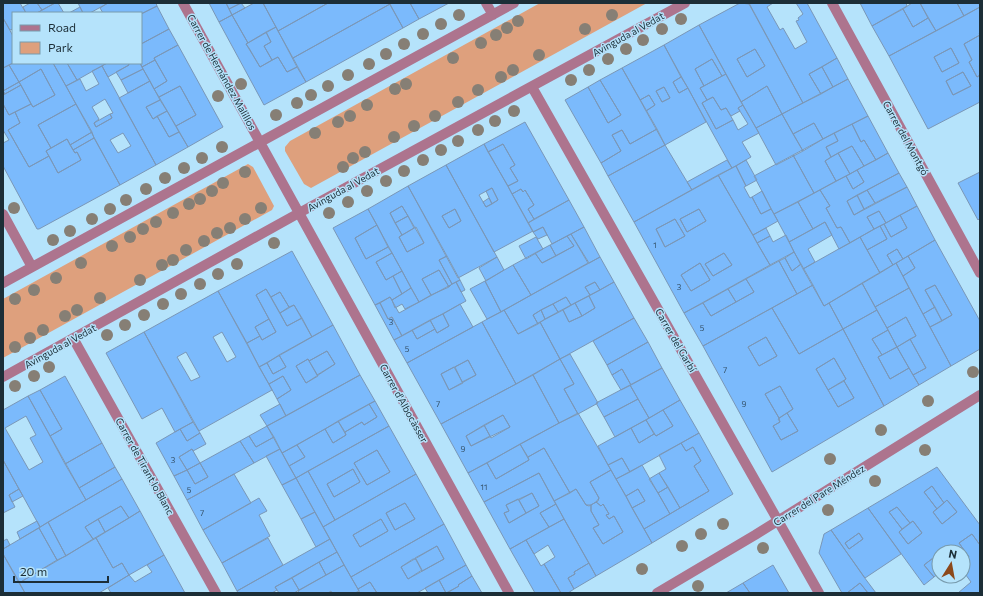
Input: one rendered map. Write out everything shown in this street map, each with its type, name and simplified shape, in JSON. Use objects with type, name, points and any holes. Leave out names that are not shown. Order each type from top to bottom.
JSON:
[{"type":"street","name":"Carrer de Hernández Malillos","points":[[183,3],[260,142]]},
{"type":"street","points":[[486,3],[493,14]]},
{"type":"street","points":[[3,283],[514,3]]},
{"type":"street","name":"Avinguda al Vedat","points":[[3,377],[299,213],[684,3]]},
{"type":"street","name":"Carrer del Montgó","points":[[832,3],[980,273]]},
{"type":"street","name":"Carrer del Garbí","points":[[532,87],[819,593]]},
{"type":"street","name":"Avinguda al Vedat","points":[[260,142],[299,213]]},
{"type":"street","name":"Carrer d'Albocàsser","points":[[299,213],[509,593]]},
{"type":"street","points":[[3,214],[32,267]]},
{"type":"street","name":"Carrer de Tirant lo Blanc","points":[[73,338],[216,593]]},
{"type":"street","name":"Carrer del Pare Méndez","points":[[657,593],[980,395]]},
{"type":"green space","points":[[540,3],[647,3],[311,188],[304,184],[285,151],[285,147],[290,141]]},
{"type":"green space","points":[[248,164],[253,167],[274,206],[272,210],[3,358],[3,299]]},
{"type":"building","points":[[3,3],[20,3],[25,12],[12,12],[12,29],[10,30],[3,18]]},
{"type":"building","points":[[30,3],[37,3],[42,10],[39,12],[26,12],[23,7]]},
{"type":"building","points":[[37,3],[55,3],[42,10]]},
{"type":"building","points":[[55,3],[58,3],[63,12],[39,12]]},
{"type":"building","points":[[78,3],[108,3],[92,12],[82,12]]},
{"type":"building","points":[[108,3],[156,3],[157,6],[142,14],[142,12],[102,12],[100,8]]},
{"type":"building","points":[[209,3],[226,3],[232,15],[219,22]]},
{"type":"building","points":[[226,3],[241,3],[229,9]]},
{"type":"building","points":[[241,3],[245,8],[232,15],[229,9]]},
{"type":"building","points":[[254,3],[263,3],[276,27],[248,43],[232,15]]},
{"type":"building","points":[[263,3],[328,3],[278,31]]},
{"type":"building","points":[[328,3],[390,4],[293,58],[278,31]]},
{"type":"building","points":[[389,3],[410,3],[419,19],[403,28]]},
{"type":"building","points":[[410,3],[449,3],[419,19]]},
{"type":"building","points":[[740,3],[749,4],[803,103],[782,114],[767,86],[741,102],[699,25]],"holes":[[[755,49],[765,66],[747,77],[737,59]]]},
{"type":"building","points":[[749,3],[773,3],[767,7],[780,30],[783,28],[795,49],[807,42],[796,21],[799,20],[798,18],[803,14],[796,3],[807,3],[837,58],[809,74],[821,94],[803,103]]},
{"type":"building","points":[[860,3],[906,3],[907,6],[872,26]]},
{"type":"building","points":[[912,3],[920,3],[928,18],[913,27],[903,9]]},
{"type":"building","points":[[920,3],[957,3],[964,16],[936,31]]},
{"type":"building","points":[[957,3],[979,3],[980,7],[964,16]]},
{"type":"building","points":[[390,4],[403,28],[306,82],[293,58]]},
{"type":"building","points":[[157,6],[169,29],[142,43],[142,14]]},
{"type":"building","points":[[80,7],[82,12],[71,12]]},
{"type":"building","points":[[980,7],[980,35],[964,44],[972,60],[969,62],[977,77],[980,75],[980,102],[928,129],[889,56]],"holes":[[[951,48],[959,63],[942,72],[934,57]],[[963,72],[971,86],[953,95],[946,81]]]},
{"type":"building","points":[[903,9],[913,27],[928,18],[936,31],[889,56],[872,26]]},
{"type":"building","points":[[232,15],[248,43],[246,44],[260,67],[278,57],[287,72],[297,67],[306,82],[264,105],[219,22]]},
{"type":"building","points":[[3,18],[12,34],[12,64],[3,68]]},
{"type":"building","points":[[699,25],[726,74],[722,76],[712,59],[695,69],[704,86],[700,88],[707,100],[702,103],[716,129],[733,120],[738,130],[748,124],[738,108],[743,105],[759,133],[742,142],[751,157],[732,168],[664,45]]},
{"type":"building","points":[[276,27],[297,67],[287,72],[278,57],[272,60],[264,46],[271,42],[266,32]]},
{"type":"building","points":[[169,29],[178,45],[154,58],[155,60],[142,67],[140,64],[142,64],[142,43]]},
{"type":"building","points":[[266,32],[271,42],[264,46],[272,60],[260,67],[246,44]]},
{"type":"building","points":[[980,35],[980,75],[977,77],[969,62],[972,60],[964,44]]},
{"type":"building","points":[[178,45],[223,127],[188,147],[176,126],[196,115],[180,86],[159,97],[154,89],[167,81],[154,58]]},
{"type":"building","points":[[664,45],[681,77],[673,82],[679,93],[688,88],[706,122],[665,145],[646,111],[655,105],[649,95],[640,100],[622,68]],"holes":[[[664,87],[670,98],[662,102],[656,91]]]},
{"type":"building","points":[[951,48],[959,63],[942,72],[934,57]]},
{"type":"building","points":[[755,49],[765,66],[747,77],[737,59]]},
{"type":"building","points":[[837,58],[848,79],[833,87],[822,67]]},
{"type":"building","points":[[712,59],[722,76],[704,86],[695,69]]},
{"type":"building","points":[[155,60],[167,81],[154,89],[142,67]]},
{"type":"building","points":[[12,64],[54,64],[76,104],[38,125],[51,148],[46,151],[49,156],[29,167],[8,130],[20,123],[15,112],[31,104],[33,107],[55,95],[41,69],[19,82],[9,65]]},
{"type":"building","points":[[54,64],[68,64],[77,80],[66,86]]},
{"type":"building","points":[[68,64],[105,64],[77,80]]},
{"type":"building","points":[[105,64],[129,65],[108,77],[102,66]]},
{"type":"building","points":[[140,64],[143,69],[121,80],[116,72],[129,65]]},
{"type":"building","points":[[9,65],[19,82],[3,91],[3,68]]},
{"type":"building","points":[[102,66],[156,165],[120,185],[66,86],[80,79],[86,91],[99,84],[92,71]],"holes":[[[105,99],[113,113],[110,114],[112,118],[96,127],[94,123],[99,119],[92,107]],[[123,133],[131,146],[118,153],[110,140]]]},
{"type":"building","points":[[822,67],[833,87],[821,94],[809,74]]},
{"type":"building","points":[[622,68],[657,129],[630,144],[622,130],[612,135],[621,151],[601,163],[565,100],[588,87],[608,123],[621,115],[600,80]]},
{"type":"building","points":[[41,69],[55,95],[33,107],[19,82]]},
{"type":"building","points":[[143,69],[150,81],[128,93],[121,80]]},
{"type":"building","points":[[963,72],[971,86],[953,95],[946,81]]},
{"type":"building","points":[[726,74],[743,105],[738,108],[740,111],[731,116],[726,108],[721,110],[713,97],[707,100],[700,88]]},
{"type":"building","points":[[681,77],[688,88],[679,93],[673,82]]},
{"type":"building","points":[[848,79],[868,116],[823,139],[814,123],[793,134],[782,114]]},
{"type":"building","points":[[600,80],[621,115],[608,123],[588,87]]},
{"type":"building","points":[[150,81],[160,100],[146,107],[153,119],[157,116],[169,137],[179,132],[188,147],[156,165],[119,98]]},
{"type":"building","points":[[19,82],[21,85],[5,94],[3,91]]},
{"type":"building","points":[[21,85],[31,104],[9,115],[3,104],[3,95]]},
{"type":"building","points":[[180,86],[196,115],[176,126],[159,97]]},
{"type":"building","points":[[767,86],[782,114],[756,128],[741,102]]},
{"type":"building","points":[[664,87],[670,98],[662,102],[656,91]]},
{"type":"building","points":[[649,95],[655,105],[646,111],[640,100]]},
{"type":"building","points":[[713,97],[721,110],[726,108],[733,120],[716,129],[702,103]]},
{"type":"building","points":[[160,100],[167,111],[153,119],[146,107]]},
{"type":"building","points":[[3,104],[9,115],[15,112],[20,123],[8,130],[29,167],[49,156],[58,173],[81,160],[77,152],[75,153],[73,150],[94,138],[120,185],[37,229],[3,166],[3,143],[9,140],[3,130]]},
{"type":"building","points":[[76,104],[92,132],[70,145],[67,139],[51,148],[38,125]]},
{"type":"building","points":[[167,111],[179,132],[169,137],[157,116]]},
{"type":"building","points":[[110,114],[112,118],[96,127],[94,123]]},
{"type":"building","points":[[782,114],[803,151],[776,165],[756,128]]},
{"type":"building","points":[[868,116],[888,153],[876,160],[864,140],[861,142],[852,124]]},
{"type":"building","points":[[525,122],[569,200],[534,219],[528,209],[534,205],[525,190],[523,192],[521,189],[512,194],[508,186],[518,181],[510,168],[515,165],[503,144],[488,152],[484,144]]},
{"type":"building","points":[[814,123],[823,139],[803,151],[793,134]]},
{"type":"building","points":[[852,124],[861,142],[864,140],[876,160],[864,166],[852,146],[831,157],[826,147],[838,141],[834,133]]},
{"type":"building","points":[[657,129],[665,145],[608,176],[601,163],[621,151],[612,135],[622,130],[630,144]]},
{"type":"building","points":[[92,132],[94,138],[73,150],[70,145]]},
{"type":"building","points":[[834,133],[838,141],[826,147],[831,157],[825,161],[836,181],[814,193],[793,155]]},
{"type":"building","points":[[67,139],[81,160],[58,173],[46,151]]},
{"type":"building","points":[[484,144],[533,231],[494,252],[446,165]],"holes":[[[492,188],[498,200],[486,207],[479,195]]]},
{"type":"building","points":[[503,144],[515,165],[510,168],[518,181],[508,186],[488,152]]},
{"type":"building","points":[[665,145],[692,190],[634,222],[608,176]]},
{"type":"building","points":[[852,146],[864,166],[850,174],[838,153]]},
{"type":"building","points":[[838,153],[850,174],[836,181],[825,161]]},
{"type":"building","points":[[888,153],[899,173],[847,201],[854,215],[907,187],[917,206],[886,223],[879,211],[867,217],[874,229],[850,243],[841,227],[837,228],[826,208],[830,206],[820,190],[846,176],[853,189],[864,182],[857,170]]},
{"type":"building","points":[[793,155],[814,193],[774,214],[754,176]]},
{"type":"building","points":[[727,160],[732,168],[692,190],[687,182]]},
{"type":"building","points":[[746,160],[757,180],[746,186],[736,166]]},
{"type":"building","points":[[446,165],[497,257],[458,278],[408,186]],"holes":[[[455,209],[461,221],[449,228],[442,216]]]},
{"type":"building","points":[[736,166],[746,186],[744,187],[750,198],[752,197],[761,214],[771,209],[778,221],[753,235],[718,175]]},
{"type":"building","points":[[857,170],[864,182],[853,189],[846,176]]},
{"type":"building","points":[[980,172],[980,218],[978,220],[958,183]]},
{"type":"building","points":[[899,173],[907,187],[875,203],[867,190]]},
{"type":"building","points":[[718,175],[770,265],[684,313],[634,222]],"holes":[[[699,209],[706,221],[687,232],[680,219]],[[675,219],[685,236],[665,247],[656,229]],[[724,253],[732,265],[713,276],[705,264]],[[700,263],[710,280],[691,291],[681,275]]]},
{"type":"building","points":[[408,186],[447,256],[439,260],[452,284],[449,287],[439,270],[422,279],[431,295],[419,302],[368,209]],"holes":[[[402,206],[424,243],[407,252],[399,237],[402,235],[390,213]]]},
{"type":"building","points":[[492,188],[498,200],[492,204],[486,191]]},
{"type":"building","points":[[521,189],[523,192],[525,190],[534,205],[528,209],[534,219],[528,223],[512,194]]},
{"type":"building","points":[[820,190],[830,206],[826,208],[837,228],[841,227],[850,243],[839,249],[825,222],[813,229],[798,202]]},
{"type":"building","points":[[867,190],[875,203],[864,209],[857,195]]},
{"type":"building","points":[[762,191],[771,209],[761,214],[752,197]]},
{"type":"building","points":[[857,195],[864,209],[854,215],[847,201]]},
{"type":"building","points":[[489,198],[492,204],[486,207],[483,202]]},
{"type":"building","points":[[569,200],[584,227],[552,244],[543,227],[533,232],[528,223]]},
{"type":"building","points":[[798,202],[813,229],[789,242],[774,214]]},
{"type":"building","points":[[402,206],[408,216],[395,223],[390,213]]},
{"type":"building","points":[[917,206],[935,240],[903,259],[897,249],[887,255],[893,265],[880,273],[867,250],[887,239],[880,226],[884,224],[891,237],[907,228],[900,215]]},
{"type":"building","points":[[368,209],[377,225],[355,238],[366,259],[388,247],[392,253],[376,262],[386,280],[393,276],[402,294],[392,300],[390,297],[375,305],[333,228]]},
{"type":"building","points":[[455,209],[461,221],[449,228],[442,216]]},
{"type":"building","points":[[699,209],[706,221],[687,232],[680,219]]},
{"type":"building","points":[[879,211],[886,223],[874,229],[867,217]]},
{"type":"building","points":[[900,215],[907,228],[891,237],[884,224]]},
{"type":"building","points":[[408,216],[414,228],[402,235],[395,223]]},
{"type":"building","points":[[675,219],[685,236],[665,247],[656,229]]},
{"type":"building","points":[[825,222],[832,235],[808,249],[815,262],[803,269],[789,242]]},
{"type":"building","points":[[377,225],[388,247],[366,259],[355,238]]},
{"type":"building","points":[[880,226],[887,239],[867,250],[860,237]]},
{"type":"building","points":[[416,227],[424,243],[407,252],[399,237]]},
{"type":"building","points":[[543,227],[547,235],[538,239],[533,232]]},
{"type":"building","points":[[584,227],[600,257],[589,263],[571,234]]},
{"type":"building","points":[[766,228],[770,236],[757,243],[753,235]]},
{"type":"building","points":[[571,234],[588,263],[531,295],[513,265],[535,253],[542,263],[574,246],[567,236]]},
{"type":"building","points":[[786,235],[794,252],[770,265],[757,243],[770,236],[773,242]]},
{"type":"building","points":[[567,236],[574,246],[556,256],[550,245]]},
{"type":"building","points":[[536,237],[543,249],[526,259],[519,246]]},
{"type":"building","points":[[860,237],[880,273],[824,306],[803,269]]},
{"type":"building","points":[[935,240],[980,321],[980,349],[951,366],[930,327],[952,315],[935,285],[925,290],[935,307],[923,314],[903,276],[915,268],[908,256]]},
{"type":"building","points":[[550,245],[556,256],[542,263],[535,253]]},
{"type":"building","points":[[897,249],[903,259],[893,265],[887,255]]},
{"type":"building","points":[[292,251],[333,325],[312,337],[294,305],[289,307],[280,292],[271,297],[266,289],[256,295],[269,319],[255,327],[260,336],[247,343],[218,291]]},
{"type":"building","points":[[794,252],[801,264],[792,271],[785,258]]},
{"type":"building","points":[[392,253],[402,271],[386,280],[376,262]]},
{"type":"building","points":[[724,253],[732,265],[713,276],[705,264]]},
{"type":"building","points":[[447,256],[460,280],[452,284],[439,260]]},
{"type":"building","points":[[908,256],[915,268],[903,276],[896,263]]},
{"type":"building","points":[[497,257],[504,270],[486,281],[479,268]]},
{"type":"building","points":[[600,257],[614,282],[600,290],[595,282],[585,287],[590,295],[573,304],[571,305],[566,297],[541,310],[533,315],[538,324],[518,334],[504,310]]},
{"type":"building","points":[[785,258],[792,271],[801,264],[813,285],[797,294],[779,261]]},
{"type":"building","points":[[779,261],[797,294],[703,346],[684,313],[703,303],[711,316],[754,292],[746,279]]},
{"type":"building","points":[[700,263],[710,280],[691,291],[681,275]]},
{"type":"building","points":[[896,263],[909,288],[875,307],[862,283]]},
{"type":"building","points":[[513,265],[531,295],[501,312],[485,281]]},
{"type":"building","points":[[439,270],[449,287],[431,295],[422,279]]},
{"type":"building","points":[[402,271],[411,288],[402,294],[393,276]]},
{"type":"building","points":[[746,279],[754,292],[736,302],[728,289]]},
{"type":"building","points":[[460,280],[465,290],[461,292],[456,282]]},
{"type":"building","points":[[485,281],[501,312],[487,319],[470,289]]},
{"type":"building","points":[[456,282],[466,301],[402,336],[392,317],[388,319],[380,303],[390,297],[399,313]]},
{"type":"building","points":[[595,282],[600,290],[590,295],[585,287]]},
{"type":"building","points":[[614,282],[634,318],[560,359],[540,322],[563,310],[569,322],[582,316],[595,308],[589,296]]},
{"type":"building","points":[[862,283],[877,310],[843,329],[829,303]]},
{"type":"building","points":[[813,285],[824,306],[829,303],[843,329],[799,354],[772,308]]},
{"type":"building","points":[[935,285],[952,315],[942,321],[925,290]]},
{"type":"building","points":[[411,288],[419,302],[405,309],[402,304],[395,308],[392,300]]},
{"type":"building","points":[[909,288],[951,366],[919,385],[913,375],[926,368],[910,339],[916,336],[906,317],[887,328],[875,307]]},
{"type":"building","points":[[266,289],[287,326],[302,318],[312,337],[259,367],[247,343],[260,336],[262,340],[276,332],[256,295]]},
{"type":"building","points":[[728,289],[736,302],[711,316],[703,303]]},
{"type":"building","points":[[218,291],[272,390],[199,431],[144,332]],"holes":[[[222,332],[236,357],[227,362],[213,337]],[[186,352],[200,377],[191,381],[177,357]]]},
{"type":"building","points":[[280,292],[289,307],[280,313],[271,297]]},
{"type":"building","points":[[589,296],[595,308],[582,316],[575,303]]},
{"type":"building","points":[[566,297],[571,305],[558,312],[553,304]]},
{"type":"building","points":[[380,303],[388,319],[392,317],[402,336],[394,340],[375,305]]},
{"type":"building","points":[[575,303],[582,316],[569,322],[563,310]]},
{"type":"building","points":[[460,304],[473,327],[407,363],[394,340],[412,330],[417,339],[435,329],[437,333],[449,326],[443,314]]},
{"type":"building","points":[[553,304],[558,312],[545,319],[541,310]]},
{"type":"building","points":[[294,305],[302,318],[287,326],[280,313]]},
{"type":"building","points":[[935,307],[942,321],[930,327],[923,314]]},
{"type":"building","points":[[772,308],[799,354],[843,329],[884,406],[772,472],[703,346]],"holes":[[[766,337],[777,356],[759,366],[748,347]],[[834,358],[846,379],[844,381],[854,398],[838,407],[816,369]],[[780,386],[793,409],[787,413],[798,431],[781,440],[773,426],[780,422],[779,418],[765,394]]]},
{"type":"building","points":[[504,310],[518,334],[540,322],[560,359],[516,384],[482,322]]},
{"type":"building","points":[[541,310],[545,319],[538,324],[533,315]]},
{"type":"building","points":[[877,310],[888,330],[872,339],[882,355],[878,357],[890,379],[909,368],[919,385],[884,406],[843,329]]},
{"type":"building","points":[[443,314],[449,326],[437,333],[430,320]]},
{"type":"building","points":[[906,317],[916,336],[897,347],[887,328]]},
{"type":"building","points":[[634,318],[648,342],[607,365],[593,341]]},
{"type":"building","points":[[269,319],[276,332],[262,340],[255,327]]},
{"type":"building","points":[[430,320],[435,329],[417,339],[412,330]]},
{"type":"building","points":[[482,322],[516,384],[441,424],[407,363]],"holes":[[[468,360],[476,375],[449,390],[441,374]]]},
{"type":"building","points":[[333,325],[360,375],[286,416],[277,399],[291,390],[283,376],[269,384],[259,367],[267,363],[273,374],[286,367],[279,355]],"holes":[[[327,351],[335,364],[306,383],[296,366]]]},
{"type":"building","points":[[888,330],[897,347],[882,355],[872,339]]},
{"type":"building","points":[[144,332],[193,422],[175,432],[162,408],[142,419],[106,353]]},
{"type":"building","points":[[766,337],[777,356],[759,366],[748,347]]},
{"type":"building","points":[[910,339],[926,368],[913,375],[897,347]]},
{"type":"building","points":[[648,342],[662,368],[631,385],[622,369],[612,375],[607,365]]},
{"type":"building","points":[[897,347],[909,368],[890,379],[878,357]]},
{"type":"building","points":[[327,351],[335,364],[317,375],[309,361]]},
{"type":"building","points":[[570,354],[598,403],[578,414],[564,389],[574,384],[560,359]]},
{"type":"building","points":[[279,355],[286,367],[273,374],[267,363]]},
{"type":"building","points":[[834,358],[846,379],[828,390],[816,369]]},
{"type":"building","points":[[308,359],[318,376],[306,383],[296,366]]},
{"type":"building","points":[[560,359],[574,384],[564,389],[578,414],[559,423],[533,375]]},
{"type":"building","points":[[468,360],[476,375],[462,382],[455,367]]},
{"type":"building","points":[[454,367],[463,383],[449,390],[441,374]]},
{"type":"building","points":[[662,368],[680,400],[649,418],[630,385]]},
{"type":"building","points":[[622,369],[631,385],[621,390],[612,375]]},
{"type":"building","points":[[360,375],[375,401],[282,453],[267,426]]},
{"type":"building","points":[[533,375],[559,423],[468,473],[441,424]],"holes":[[[503,415],[510,427],[471,446],[466,436]]]},
{"type":"building","points":[[65,376],[102,443],[65,464],[50,436],[62,429],[40,390]]},
{"type":"building","points":[[283,376],[291,390],[277,399],[269,384]]},
{"type":"building","points":[[844,381],[854,398],[838,407],[828,390]]},
{"type":"building","points":[[630,385],[638,399],[604,417],[596,403]]},
{"type":"building","points":[[780,386],[793,409],[779,418],[765,394]]},
{"type":"building","points":[[40,390],[62,429],[50,436],[28,396]]},
{"type":"building","points":[[28,396],[86,500],[40,527],[3,460],[3,410]],"holes":[[[26,416],[36,435],[30,438],[43,462],[29,470],[5,428]]]},
{"type":"building","points":[[638,399],[649,418],[615,437],[604,417]]},
{"type":"building","points":[[680,400],[699,433],[630,472],[622,458],[608,465],[598,446],[631,428],[639,443],[654,434],[656,436],[673,426],[663,410]]},
{"type":"building","points":[[375,401],[389,426],[296,478],[289,466],[305,457],[297,445],[325,429],[333,443],[346,435],[345,432],[362,422],[364,425],[377,417],[369,404]]},
{"type":"building","points":[[280,404],[286,416],[267,426],[260,415]]},
{"type":"building","points":[[369,404],[377,417],[364,425],[362,422],[345,432],[338,421]]},
{"type":"building","points":[[663,410],[673,426],[656,436],[646,420]]},
{"type":"building","points":[[578,413],[611,470],[590,482],[599,498],[598,501],[589,506],[586,505],[576,489],[570,493],[544,448],[528,457],[520,444]]},
{"type":"building","points":[[787,413],[798,431],[781,440],[773,426],[780,422],[778,419]]},
{"type":"building","points":[[503,415],[510,427],[491,438],[484,425]]},
{"type":"building","points":[[646,420],[654,434],[639,443],[631,428]]},
{"type":"building","points":[[338,421],[346,435],[333,443],[325,429]]},
{"type":"building","points":[[193,422],[200,433],[187,441],[180,429]]},
{"type":"building","points":[[484,425],[490,436],[471,446],[466,436]]},
{"type":"building","points":[[267,426],[274,437],[256,447],[249,436]]},
{"type":"building","points":[[389,426],[416,474],[335,520],[308,471]],"holes":[[[377,450],[390,472],[367,485],[354,463]],[[353,469],[360,482],[334,497],[327,484]]]},
{"type":"building","points":[[180,429],[187,441],[200,433],[206,444],[193,451],[192,449],[179,457],[187,470],[174,476],[156,443]]},
{"type":"building","points":[[699,433],[733,494],[652,543],[644,529],[709,491],[694,466],[701,461],[693,447],[686,451],[681,443]]},
{"type":"building","points":[[249,436],[256,447],[274,437],[280,449],[254,463],[240,441]]},
{"type":"building","points":[[240,441],[254,463],[187,500],[174,476],[187,470],[195,484],[208,477],[200,463]]},
{"type":"building","points":[[102,443],[115,467],[79,488],[65,464]]},
{"type":"building","points":[[681,443],[686,451],[693,447],[701,461],[694,466],[709,491],[680,508],[659,473],[666,469],[659,455]]},
{"type":"building","points":[[520,444],[529,460],[496,479],[487,463]]},
{"type":"building","points":[[297,445],[305,457],[289,466],[282,453]]},
{"type":"building","points":[[544,448],[570,493],[554,501],[539,473],[484,502],[468,473],[487,463],[496,479],[529,460],[528,457]]},
{"type":"building","points":[[192,449],[200,463],[187,470],[179,457]]},
{"type":"building","points":[[280,449],[296,478],[282,485],[266,456]]},
{"type":"building","points":[[377,450],[390,472],[367,485],[354,463]]},
{"type":"building","points":[[622,458],[630,472],[616,479],[608,465]]},
{"type":"building","points":[[3,460],[19,489],[9,495],[15,507],[3,513]]},
{"type":"building","points":[[200,463],[208,477],[195,484],[187,470]]},
{"type":"building","points":[[642,465],[670,514],[644,529],[632,508],[645,501],[638,489],[626,496],[616,479]]},
{"type":"building","points":[[115,467],[122,479],[86,500],[79,488]]},
{"type":"building","points":[[937,467],[980,525],[980,545],[972,534],[959,543],[960,544],[931,544],[931,560],[924,565],[931,573],[931,579],[924,585],[868,508]],"holes":[[[932,486],[944,503],[947,500],[957,512],[942,524],[933,512],[937,509],[924,492]],[[897,507],[910,523],[913,521],[922,533],[908,544],[899,532],[902,529],[889,512]]]},
{"type":"building","points":[[353,469],[360,482],[334,497],[327,484]]},
{"type":"building","points":[[611,470],[652,543],[596,576],[554,501],[576,489],[586,505],[591,505],[591,511],[599,525],[593,528],[603,544],[623,532],[614,516],[609,519],[606,515],[609,514],[603,504],[601,506],[596,502],[599,498],[590,482]]},
{"type":"building","points":[[308,471],[335,520],[323,527],[296,478]]},
{"type":"building","points":[[539,473],[556,504],[540,513],[549,527],[510,549],[484,502]],"holes":[[[532,493],[539,506],[509,523],[504,513],[509,511],[506,505]]]},
{"type":"building","points":[[659,473],[668,487],[658,493],[649,479]]},
{"type":"building","points":[[234,474],[251,503],[203,530],[187,500]]},
{"type":"building","points":[[416,474],[444,524],[351,577],[323,527]],"holes":[[[405,503],[415,519],[395,530],[386,513]],[[381,519],[388,531],[360,547],[353,535]]]},
{"type":"building","points":[[296,478],[315,512],[301,519],[282,485]]},
{"type":"building","points":[[122,479],[140,511],[129,518],[121,506],[85,527],[93,539],[66,556],[48,522]]},
{"type":"building","points":[[932,486],[944,503],[937,509],[924,492]]},
{"type":"building","points":[[668,487],[680,508],[670,514],[658,493]]},
{"type":"building","points":[[19,489],[23,496],[12,502],[9,495]]},
{"type":"building","points":[[638,489],[645,501],[632,508],[626,496]]},
{"type":"building","points":[[532,493],[539,506],[526,513],[519,500]]},
{"type":"building","points":[[259,498],[267,511],[259,515],[270,536],[222,563],[203,530]]},
{"type":"building","points":[[518,499],[526,513],[509,523],[504,513],[509,511],[506,505]]},
{"type":"building","points":[[947,500],[957,512],[942,524],[933,512]]},
{"type":"building","points":[[596,502],[601,506],[603,504],[609,514],[606,515],[609,519],[614,516],[623,532],[603,544],[593,528],[599,525],[591,511],[591,505]]},
{"type":"building","points":[[405,503],[415,519],[395,530],[386,513]]},
{"type":"building","points":[[556,504],[564,519],[549,527],[540,513]]},
{"type":"building","points":[[121,506],[129,518],[105,532],[98,519]]},
{"type":"building","points":[[897,507],[910,523],[902,529],[889,512]]},
{"type":"building","points":[[868,508],[901,554],[865,578],[831,530]],"holes":[[[859,533],[863,539],[849,549],[845,543]]]},
{"type":"building","points":[[140,511],[164,555],[129,575],[122,563],[113,568],[96,538]]},
{"type":"building","points":[[315,512],[330,539],[316,547],[301,519]]},
{"type":"building","points":[[98,519],[105,532],[93,539],[85,527]]},
{"type":"building","points":[[381,519],[388,531],[360,547],[353,535]]},
{"type":"building","points":[[564,519],[589,563],[574,572],[575,574],[568,578],[574,589],[568,593],[561,593],[544,564],[555,557],[548,545],[534,554],[526,540]]},
{"type":"building","points":[[37,521],[40,527],[20,539],[17,532]]},
{"type":"building","points":[[913,521],[922,533],[908,544],[899,532]]},
{"type":"building","points":[[48,522],[66,556],[57,560],[39,528]]},
{"type":"building","points":[[444,524],[466,565],[417,593],[377,593],[370,582],[358,589],[351,577]],"holes":[[[437,546],[444,559],[408,579],[401,567]]]},
{"type":"building","points":[[39,528],[57,560],[19,583],[3,554],[3,549]]},
{"type":"building","points":[[831,530],[876,593],[868,593],[860,583],[847,593],[842,593],[819,553],[824,534]]},
{"type":"building","points":[[859,533],[863,539],[849,549],[845,543]]},
{"type":"building","points":[[972,534],[980,545],[980,593],[958,593],[969,584],[971,584],[971,544],[959,543]]},
{"type":"building","points":[[96,538],[113,568],[122,563],[129,575],[99,593],[25,593],[19,583]]},
{"type":"building","points":[[268,538],[283,565],[237,591],[222,563]]},
{"type":"building","points":[[7,539],[10,545],[3,549],[3,541]]},
{"type":"building","points":[[330,539],[337,552],[275,587],[277,590],[272,593],[238,593],[237,591]]},
{"type":"building","points":[[526,540],[541,566],[544,564],[561,593],[535,593],[510,549]]},
{"type":"building","points":[[437,546],[444,559],[422,571],[415,558]]},
{"type":"building","points":[[337,552],[344,565],[326,575],[319,562]]},
{"type":"building","points":[[3,554],[17,578],[25,593],[3,593]]},
{"type":"building","points":[[164,555],[185,593],[111,593],[108,588],[129,575],[135,582],[152,572],[147,565]]},
{"type":"building","points":[[413,559],[416,559],[422,570],[408,579],[401,567]]},
{"type":"building","points":[[931,560],[931,573],[924,565]]},
{"type":"building","points":[[319,562],[326,575],[299,590],[292,578]]},
{"type":"building","points":[[589,563],[596,576],[574,589],[568,578],[575,574],[574,572]]},
{"type":"building","points":[[344,565],[359,591],[355,593],[332,593],[331,591],[328,593],[299,593],[298,591]]},
{"type":"building","points":[[466,565],[472,576],[458,585],[459,586],[446,593],[439,580]]},
{"type":"building","points":[[773,565],[789,593],[750,593],[743,583]]},
{"type":"building","points":[[472,576],[482,593],[447,593],[459,586],[458,585]]},
{"type":"building","points":[[292,578],[299,590],[294,593],[279,593],[275,587]]},
{"type":"building","points":[[439,580],[446,593],[428,593],[425,588]]},
{"type":"building","points":[[370,582],[377,593],[360,593],[358,589]]},
{"type":"building","points":[[743,583],[750,593],[726,593]]},
{"type":"building","points":[[860,583],[868,593],[847,593]]}]
